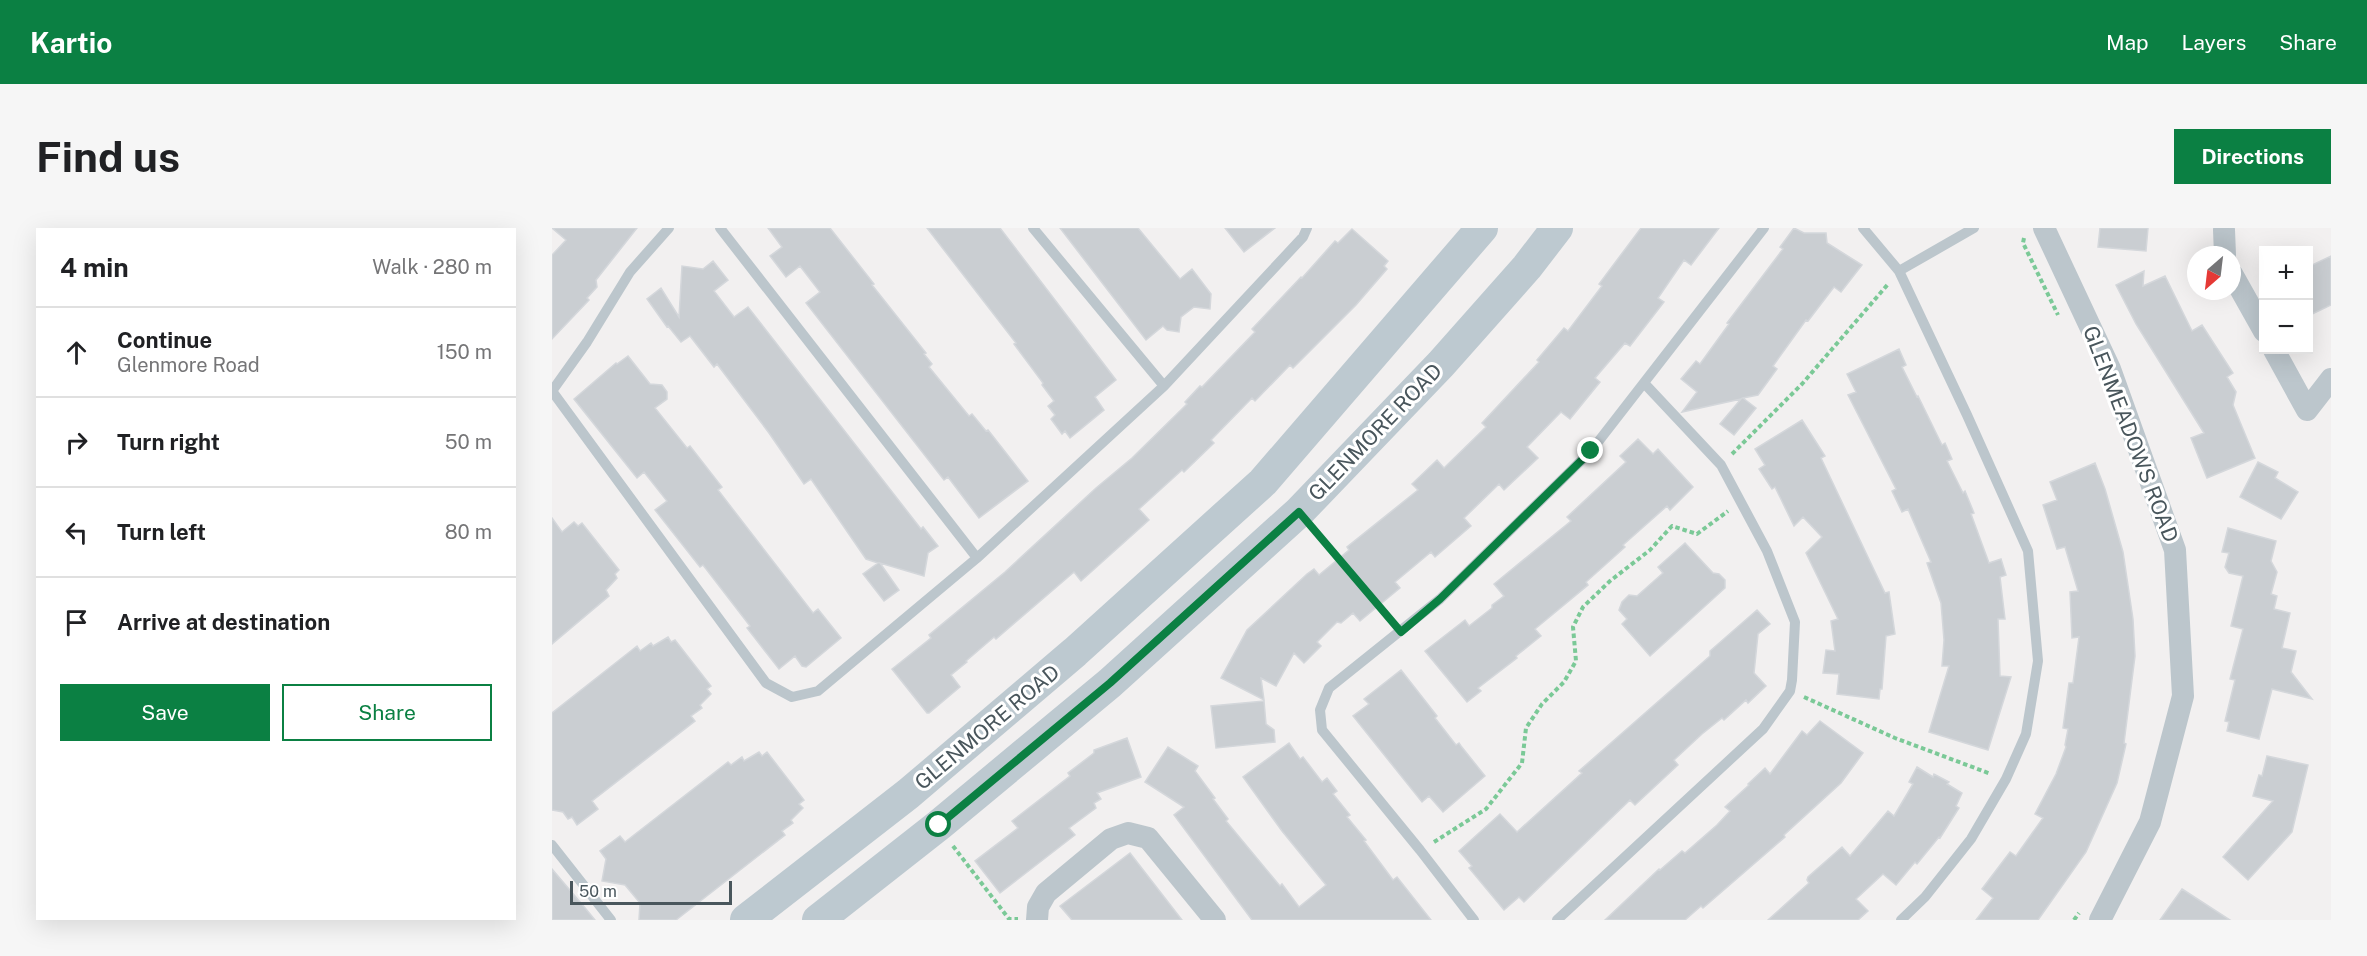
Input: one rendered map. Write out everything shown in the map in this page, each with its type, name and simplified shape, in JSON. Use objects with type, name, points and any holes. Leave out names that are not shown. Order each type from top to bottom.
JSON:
[{"type":"main road","name":"GLENMORE ROAD","points":[[746,920],[908,794],[1075,652],[1263,482],[1482,228]]},
{"type":"main road","name":"GLENMORE ROAD","points":[[818,920],[939,825],[1110,683],[1299,512],[1441,364],[1527,267],[1557,228]]},
{"type":"street","points":[[2224,230],[2224,246]]},
{"type":"street","name":"GLENMEADOWS ROAD","points":[[2034,232],[2110,369],[2175,550],[2183,696],[2150,822],[2091,915]]},
{"type":"street","points":[[2241,290],[2259,322]]},
{"type":"street","points":[[2276,354],[2307,410],[2331,379]]},
{"type":"street","points":[[1037,920],[1038,908],[1046,893],[1112,839],[1128,833],[1148,838],[1215,920]]},
{"type":"lane","points":[[669,228],[630,272],[587,342],[552,391],[766,683],[792,697],[818,691],[977,558],[1164,386],[1303,237],[1307,228]]},
{"type":"lane","points":[[720,228],[977,558]]},
{"type":"lane","points":[[1033,228],[1164,386]]},
{"type":"lane","points":[[1474,920],[1322,730],[1320,710],[1329,688],[1440,599],[1591,451],[1764,228]]},
{"type":"lane","points":[[1863,228],[1899,271],[2028,551],[2038,661],[2026,734],[2006,779],[1971,839],[1925,897],[1901,920]]},
{"type":"lane","points":[[1899,271],[1974,228]]},
{"type":"lane","points":[[1557,920],[1763,729],[1790,691],[1795,622],[1767,551],[1721,465],[1644,383]]},
{"type":"lane","points":[[552,846],[611,920]]},
{"type":"path","points":[[2034,232],[2023,243],[2060,320]]},
{"type":"path","points":[[1721,465],[1802,384],[1899,271]]},
{"type":"path","points":[[1420,850],[1486,809],[1522,763],[1526,728],[1542,704],[1564,682],[1576,661],[1573,627],[1583,607],[1610,581],[1650,550],[1671,526],[1697,534],[1740,503]]},
{"type":"path","points":[[1299,512],[1401,632]]},
{"type":"path","points":[[1790,691],[1894,738],[2006,779]]},
{"type":"path","points":[[939,825],[959,856],[1009,919],[1020,919]]},
{"type":"path","points":[[2074,920],[2091,915]]},
{"type":"building","points":[[552,228],[637,228],[596,280],[597,287],[587,298],[589,300],[552,339],[552,255],[566,240]]},
{"type":"building","points":[[768,228],[830,228],[926,353],[924,354],[932,364],[929,367],[969,416],[972,414],[986,431],[988,430],[1028,481],[979,518],[948,477],[944,480],[806,303],[820,292],[800,266],[786,277],[770,256],[782,247]]},
{"type":"building","points":[[927,228],[1000,228],[1116,380],[1095,397],[1104,410],[1070,438],[1065,431],[1062,434],[1051,419],[1055,415],[1048,406],[1054,401],[1014,344],[1016,343]]},
{"type":"building","points":[[1060,228],[1138,228],[1180,279],[1192,269],[1211,294],[1210,309],[1194,307],[1181,317],[1179,332],[1167,330],[1163,326],[1146,340]]},
{"type":"building","points":[[1225,228],[1275,228],[1244,252]]},
{"type":"building","points":[[1641,228],[1719,228],[1691,265],[1684,260],[1658,298],[1664,302],[1630,346],[1625,343],[1595,378],[1600,382],[1570,419],[1561,412],[1527,447],[1538,458],[1504,490],[1499,484],[1464,518],[1471,526],[1435,557],[1431,552],[1395,582],[1400,588],[1360,621],[1353,613],[1341,623],[1337,622],[1317,642],[1321,646],[1304,663],[1294,653],[1276,686],[1261,678],[1264,700],[1221,678],[1247,630],[1307,574],[1314,569],[1319,575],[1349,550],[1347,547],[1418,490],[1412,484],[1437,460],[1444,468],[1486,427],[1482,423],[1539,362],[1537,360],[1564,328],[1568,331],[1602,286],[1599,284]]},
{"type":"building","points":[[1794,228],[1804,233],[1826,233],[1827,243],[1862,265],[1841,292],[1834,287],[1808,321],[1806,320],[1773,366],[1777,369],[1758,395],[1743,398],[1756,408],[1734,435],[1720,424],[1741,399],[1682,412],[1697,392],[1681,379],[1696,361],[1700,364],[1729,324],[1727,323],[1783,249],[1780,247]]},
{"type":"building","points":[[2100,228],[2148,228],[2146,251],[2098,247]]},
{"type":"building","points":[[1352,229],[1388,261],[1384,266],[1387,269],[1356,305],[1293,368],[1290,365],[1255,401],[1252,398],[1211,440],[1214,443],[1184,472],[1182,470],[1139,509],[1149,520],[1081,581],[1074,572],[996,639],[994,637],[966,661],[951,675],[960,687],[927,713],[892,669],[931,638],[929,635],[1005,572],[1132,458],[1255,332],[1252,329],[1335,241],[1338,243]]},
{"type":"building","points":[[2331,256],[2331,305],[2313,314],[2313,300],[2313,265]]},
{"type":"building","points":[[713,261],[728,280],[714,291],[734,317],[748,307],[921,529],[923,527],[938,546],[928,553],[924,576],[880,563],[899,590],[884,601],[863,574],[878,563],[866,559],[811,479],[804,484],[717,364],[714,367],[690,336],[681,342],[647,299],[661,288],[679,317],[682,266],[703,269]]},
{"type":"building","points":[[2144,271],[2143,286],[2165,276],[2192,331],[2202,325],[2233,373],[2227,377],[2236,392],[2233,405],[2255,458],[2207,478],[2191,438],[2204,433],[2136,324],[2116,285]]},
{"type":"building","points":[[1899,349],[1906,365],[1902,367],[1942,445],[1945,443],[1952,459],[1947,461],[1963,493],[1965,491],[1989,563],[2001,559],[2006,575],[2000,577],[2005,619],[1998,619],[2000,676],[2011,677],[1988,750],[1929,732],[1949,666],[1942,666],[1944,640],[1941,603],[1927,563],[1931,562],[1908,509],[1902,512],[1892,491],[1896,489],[1848,395],[1856,392],[1847,374]]},
{"type":"building","points":[[628,356],[650,384],[662,385],[667,392],[667,399],[655,408],[687,448],[690,446],[722,487],[718,490],[813,613],[818,609],[841,638],[806,667],[802,666],[795,656],[779,669],[747,628],[750,626],[703,565],[700,567],[655,510],[667,501],[644,472],[637,478],[574,399],[616,363]]},
{"type":"building","points":[[1802,420],[1825,456],[1821,458],[1885,593],[1889,592],[1895,634],[1886,636],[1882,689],[1880,689],[1879,699],[1837,694],[1839,674],[1823,673],[1826,650],[1835,651],[1831,621],[1838,619],[1806,553],[1822,537],[1803,517],[1794,526],[1775,487],[1772,489],[1759,469],[1765,465],[1755,449]]},
{"type":"building","points":[[1638,439],[1653,454],[1658,449],[1693,487],[1670,510],[1667,506],[1623,545],[1625,547],[1586,582],[1588,585],[1535,629],[1541,636],[1478,688],[1481,691],[1467,702],[1425,651],[1465,620],[1469,626],[1492,608],[1492,605],[1504,596],[1494,584],[1571,521],[1567,517],[1626,462],[1620,456]]},
{"type":"building","points":[[2258,462],[2278,472],[2275,478],[2298,492],[2281,519],[2240,497]]},
{"type":"building","points":[[2095,463],[2123,552],[2133,619],[2135,656],[2124,743],[2126,744],[2117,783],[2086,852],[2038,920],[1976,920],[1993,898],[1982,889],[2010,852],[2016,856],[2043,818],[2035,814],[2056,774],[2066,747],[2068,729],[2063,728],[2069,683],[2073,683],[2079,637],[2072,638],[2070,592],[2078,591],[2065,547],[2057,549],[2043,505],[2057,500],[2050,482]]},
{"type":"building","points":[[552,518],[562,532],[574,522],[578,526],[582,523],[619,570],[615,574],[617,578],[606,590],[609,596],[552,644]]},
{"type":"building","points":[[2228,528],[2276,541],[2271,561],[2277,572],[2271,594],[2277,596],[2274,609],[2290,613],[2282,648],[2296,651],[2291,672],[2312,699],[2272,689],[2259,739],[2227,731],[2229,722],[2225,721],[2235,680],[2230,679],[2243,629],[2231,626],[2243,576],[2229,573],[2225,567],[2229,553],[2222,552]]},
{"type":"building","points":[[1685,543],[1713,573],[1719,574],[1725,580],[1725,588],[1650,656],[1622,624],[1627,619],[1619,610],[1622,602],[1629,595],[1637,596],[1663,573],[1658,567]]},
{"type":"building","points":[[1757,610],[1770,624],[1758,634],[1754,673],[1766,686],[1748,703],[1746,700],[1724,720],[1722,718],[1702,734],[1674,760],[1678,765],[1635,805],[1630,800],[1524,902],[1519,897],[1504,910],[1469,868],[1472,866],[1459,851],[1500,814],[1517,832],[1582,773],[1579,771],[1710,656],[1710,651]]},
{"type":"building","points":[[668,637],[671,642],[675,640],[711,686],[707,689],[711,694],[700,705],[702,708],[691,716],[695,721],[592,801],[598,809],[577,825],[572,817],[568,819],[563,812],[552,810],[552,713],[637,646],[640,651],[651,643],[653,646]]},
{"type":"building","points":[[1401,670],[1437,716],[1435,718],[1456,745],[1459,743],[1485,776],[1443,812],[1429,796],[1422,802],[1353,716],[1369,704],[1364,699]]},
{"type":"building","points":[[1264,701],[1266,724],[1274,730],[1275,742],[1216,748],[1211,706]]},
{"type":"building","points":[[1820,721],[1863,753],[1841,783],[1784,835],[1785,837],[1703,908],[1701,906],[1685,920],[1605,920],[1659,869],[1682,851],[1685,853],[1717,825],[1730,811],[1725,807],[1765,768],[1770,774],[1802,731],[1807,735]]},
{"type":"building","points":[[1127,738],[1141,777],[1097,793],[1101,799],[1094,803],[1096,808],[1069,828],[1075,835],[1000,893],[975,861],[1018,828],[1012,821],[1070,776],[1068,773],[1094,753],[1094,750]]},
{"type":"building","points":[[1289,743],[1300,759],[1303,757],[1322,782],[1327,778],[1337,791],[1333,794],[1350,815],[1347,817],[1366,840],[1364,841],[1393,880],[1397,877],[1431,920],[1252,920],[1174,815],[1184,807],[1145,782],[1168,747],[1198,766],[1195,771],[1215,798],[1213,799],[1228,819],[1226,821],[1280,886],[1282,884],[1299,907],[1326,885],[1282,831],[1243,777]]},
{"type":"building","points":[[759,752],[762,756],[767,752],[804,800],[799,804],[803,808],[791,820],[793,823],[782,831],[785,835],[676,920],[639,920],[640,903],[625,885],[602,881],[606,859],[600,851],[620,836],[625,842],[728,762],[731,765],[742,757],[744,761]]},
{"type":"building","points":[[2267,756],[2308,765],[2292,832],[2248,880],[2223,857],[2273,801],[2253,796],[2259,775],[2262,776]]},
{"type":"building","points":[[1917,767],[1933,777],[1934,774],[1949,782],[1947,784],[1962,793],[1956,806],[1959,808],[1940,838],[1917,864],[1915,862],[1896,885],[1883,874],[1856,899],[1868,911],[1858,920],[1768,920],[1809,883],[1808,877],[1842,847],[1850,856],[1888,811],[1894,816],[1913,784],[1909,782]]},
{"type":"building","points":[[1130,853],[1182,920],[1072,920],[1060,906]]},
{"type":"building","points":[[552,869],[586,909],[595,920],[552,920]]},
{"type":"building","points":[[2182,889],[2230,920],[2160,920]]},
{"type":"route","points":[[939,825],[1110,683],[1299,512],[1401,632],[1440,599],[1591,451]]}]
